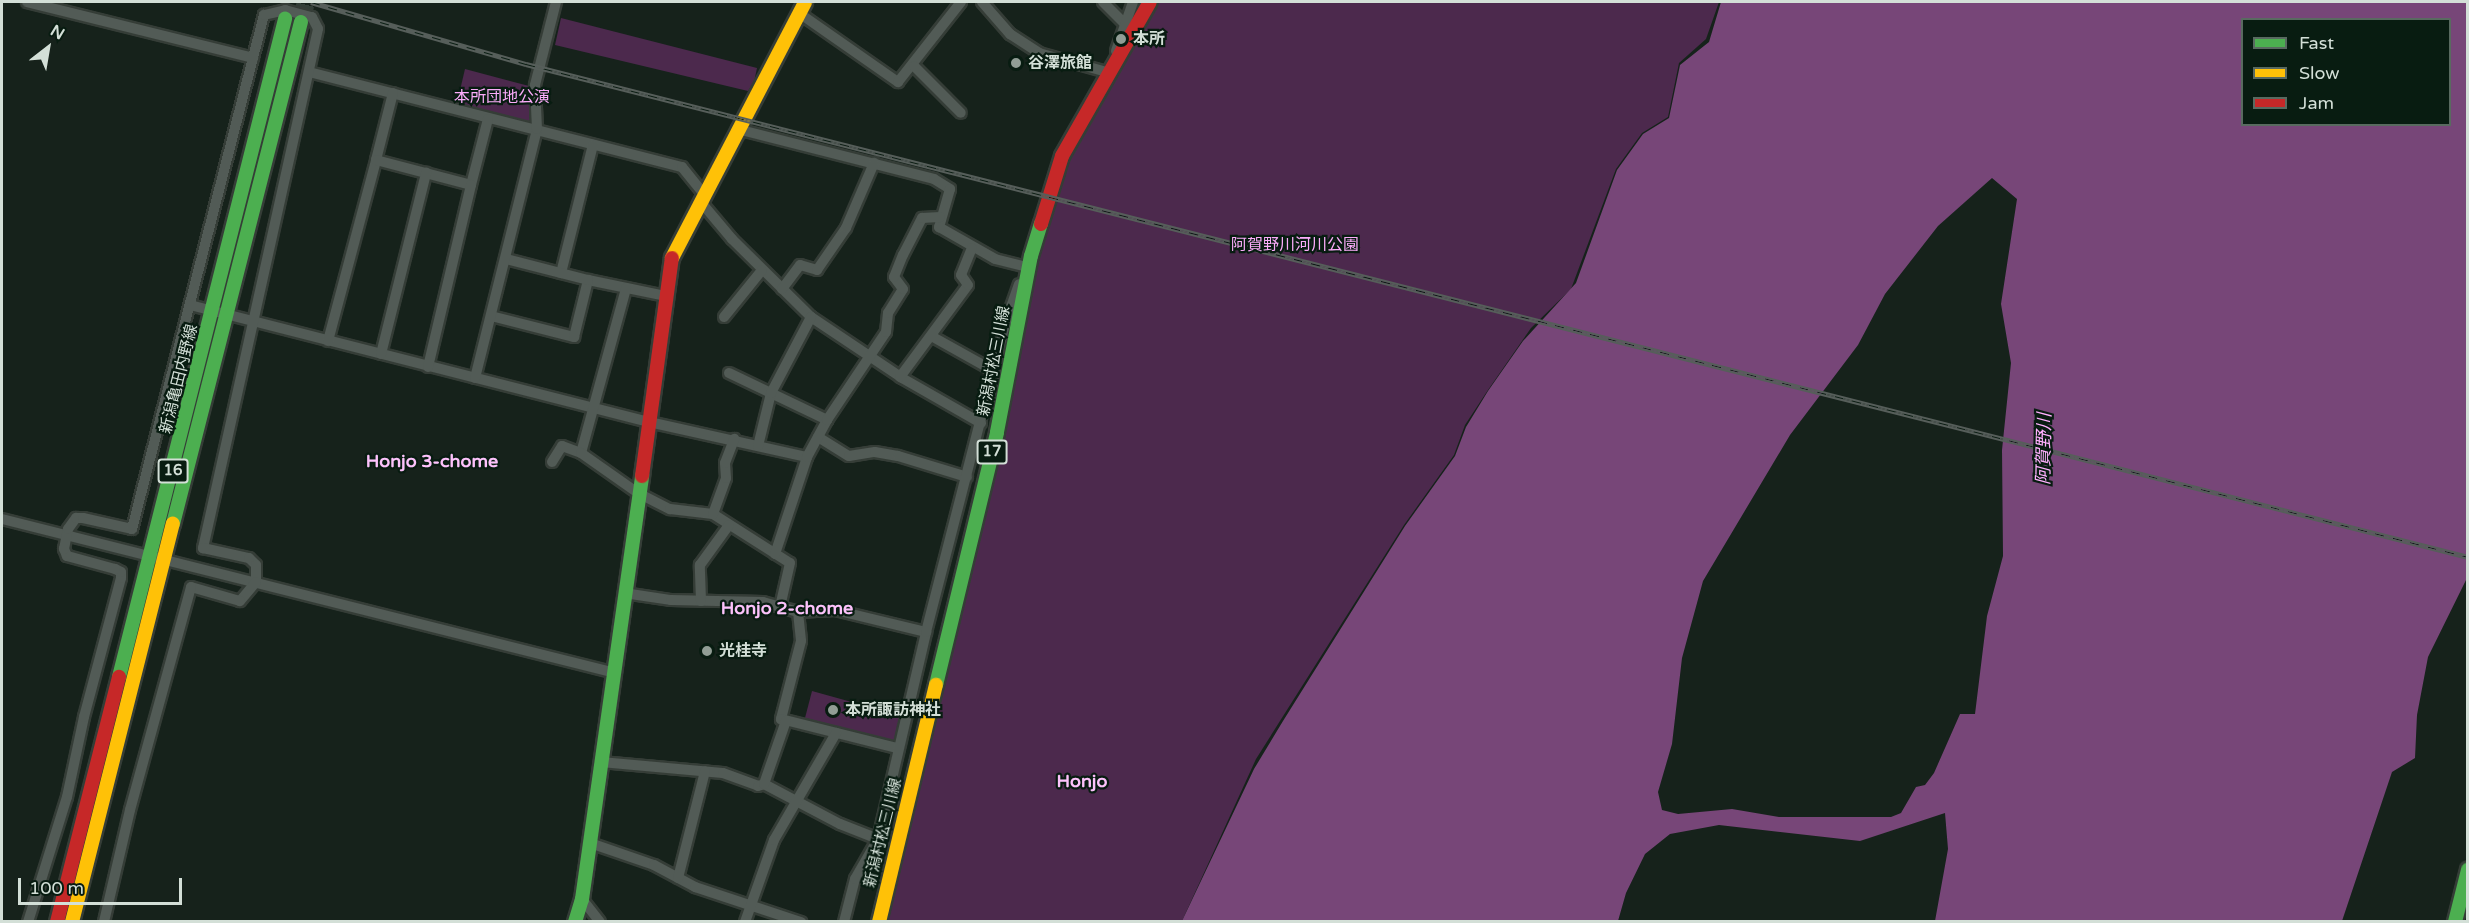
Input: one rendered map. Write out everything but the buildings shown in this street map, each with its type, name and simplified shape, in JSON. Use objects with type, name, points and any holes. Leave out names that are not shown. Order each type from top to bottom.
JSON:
[{"type":"main road","name":"新潟村松三川線","points":[[879,921],[997,432],[1029,262],[1062,156],[1150,2]]},
{"type":"main road","points":[[575,921],[582,899],[673,251],[799,6]]},
{"type":"main road","name":"新潟亀田内野線","points":[[221,313],[285,19]]},
{"type":"main road","name":"新潟亀田内野線","points":[[57,921],[157,560],[221,313],[301,22]]},
{"type":"main road","name":"新潟亀田内野線","points":[[72,921],[157,560]]},
{"type":"main road","points":[[2455,921],[2468,870]]},
{"type":"street","points":[[27,2],[253,58]]},
{"type":"street","points":[[475,378],[537,129],[535,85],[556,2]]},
{"type":"street","points":[[799,6],[898,82],[914,66],[961,2]]},
{"type":"street","points":[[982,2],[1010,34],[1039,53],[1110,73],[1124,23],[1133,2]]},
{"type":"street","points":[[1103,2],[1124,23]]},
{"type":"street","points":[[28,921],[67,797],[84,717],[121,578],[121,572],[67,556],[64,549],[76,518],[132,529],[264,15],[276,9],[312,17],[318,29],[202,548],[249,558],[256,565],[255,582],[240,601],[191,587],[130,810],[104,921]]},
{"type":"street","points":[[914,66],[961,114]]},
{"type":"street","points":[[309,72],[682,167],[701,197],[762,270],[811,316],[900,377],[981,423]]},
{"type":"street","points":[[328,341],[393,93]]},
{"type":"street","points":[[428,367],[488,119]]},
{"type":"street","points":[[737,129],[934,178],[950,189],[940,217],[939,227],[972,248],[1029,262],[1012,301],[897,748],[878,839],[855,879],[844,921]]},
{"type":"street","points":[[561,273],[593,145]]},
{"type":"street","points":[[376,160],[471,185]]},
{"type":"street","points":[[782,289],[800,265],[817,270],[846,228],[874,163]]},
{"type":"street","points":[[381,354],[426,173]]},
{"type":"street","points":[[775,554],[807,457],[827,420],[871,358],[886,332],[888,313],[903,289],[894,277],[903,255],[922,218],[940,217]]},
{"type":"street","points":[[900,377],[933,337],[968,285],[960,275],[972,248]]},
{"type":"street","points":[[506,259],[588,280],[666,296]]},
{"type":"street","points":[[724,317],[762,270]]},
{"type":"street","points":[[491,315],[574,337],[588,280]]},
{"type":"street","points":[[581,453],[626,288]]},
{"type":"street","points":[[190,305],[648,422],[734,439],[807,457]]},
{"type":"street","points":[[758,446],[771,393],[811,316]]},
{"type":"street","points":[[933,337],[994,371]]},
{"type":"street","points":[[729,373],[827,420]]},
{"type":"street","points":[[818,437],[849,456],[875,452],[898,456],[967,477]]},
{"type":"street","points":[[713,514],[726,478],[724,463],[734,439]]},
{"type":"street","points":[[552,462],[562,446],[581,453],[638,494],[681,512],[713,514],[790,563],[780,607]]},
{"type":"street","points":[[2,519],[157,560],[255,582],[615,673]]},
{"type":"street","points":[[701,601],[700,565],[729,525]]},
{"type":"street","points":[[624,593],[701,601],[736,600],[798,612],[835,610],[926,632]]},
{"type":"street","points":[[798,612],[801,641],[781,719],[897,748]]},
{"type":"street","points":[[601,762],[723,773],[758,786],[764,783],[786,721]]},
{"type":"street","points":[[745,921],[769,850],[837,733]]},
{"type":"street","points":[[678,878],[705,771]]},
{"type":"street","points":[[764,783],[840,824],[878,839]]},
{"type":"street","points":[[590,843],[654,865],[678,878],[801,921]]},
{"type":"street","points":[[582,899],[600,921]]},
{"type":"green space","name":"阿賀野川河川公園","points":[[1156,2],[1719,2],[1706,39],[1679,63],[1668,117],[1642,133],[1616,169],[1571,289],[1531,328],[1488,390],[1465,425],[1454,455],[1404,525],[1256,759],[1182,921],[884,922],[1031,276],[1066,160]]},
{"type":"green space","points":[[561,18],[757,68],[754,82],[748,91],[555,45]]},
{"type":"green space","name":"本所団地公演","points":[[465,69],[533,87],[534,117],[528,122],[457,103]]},
{"type":"green space","points":[[812,691],[902,716],[896,742],[805,718]]},
{"type":"water","name":"阿賀野川","points":[[1721,2],[2467,2],[2467,578],[2428,657],[2417,715],[2415,758],[2392,772],[2342,921],[1935,921],[1948,849],[1945,813],[1860,841],[1719,825],[1670,834],[1645,854],[1626,893],[1618,921],[1182,921],[1254,769],[1283,721],[1405,526],[1455,456],[1466,427],[1488,391],[1523,341],[1576,283],[1617,170],[1643,134],[1669,118],[1680,65],[1709,42]],"holes":[[[1992,178],[2017,199],[2001,304],[2011,363],[2002,450],[2003,556],[1987,616],[1975,714],[1960,714],[1934,773],[1925,785],[1916,787],[1901,813],[1891,817],[1779,817],[1732,809],[1678,814],[1662,810],[1658,792],[1672,744],[1682,658],[1703,581],[1790,435],[1858,345],[1885,294],[1938,226]]]},
{"type":"tunnel","points":[[301,22],[306,2]]},
{"type":"railway","points":[[311,2],[526,64],[2468,557]]},
{"type":"traffic: fast","points":[[119,677],[285,19]]},
{"type":"traffic: fast","points":[[173,524],[301,22]]},
{"type":"traffic: fast","points":[[936,685],[997,432],[1031,256],[1041,224]]},
{"type":"traffic: fast","points":[[575,922],[582,899],[642,476]]},
{"type":"traffic: fast","points":[[2455,922],[2468,870]]},
{"type":"traffic: slow","points":[[672,258],[805,2]]},
{"type":"traffic: slow","points":[[72,922],[173,524]]},
{"type":"traffic: slow","points":[[879,922],[936,685]]},
{"type":"traffic: jam","points":[[1041,224],[1062,156],[1150,2]]},
{"type":"traffic: jam","points":[[642,476],[672,258]]},
{"type":"traffic: jam","points":[[57,922],[119,677]]},
{"type":"place","name":"本所","points":[[1121,39]]},
{"type":"place","name":"谷澤旅館","points":[[1016,63]]},
{"type":"place","name":"光桂寺","points":[[707,651]]},
{"type":"place","name":"本所諏訪神社","points":[[833,710]]},
{"type":"district","name":"Honjo 3-chome","points":[[432,461]]},
{"type":"district","name":"Honjo 2-chome","points":[[787,608]]},
{"type":"district","name":"Honjo","points":[[1082,781]]}]
